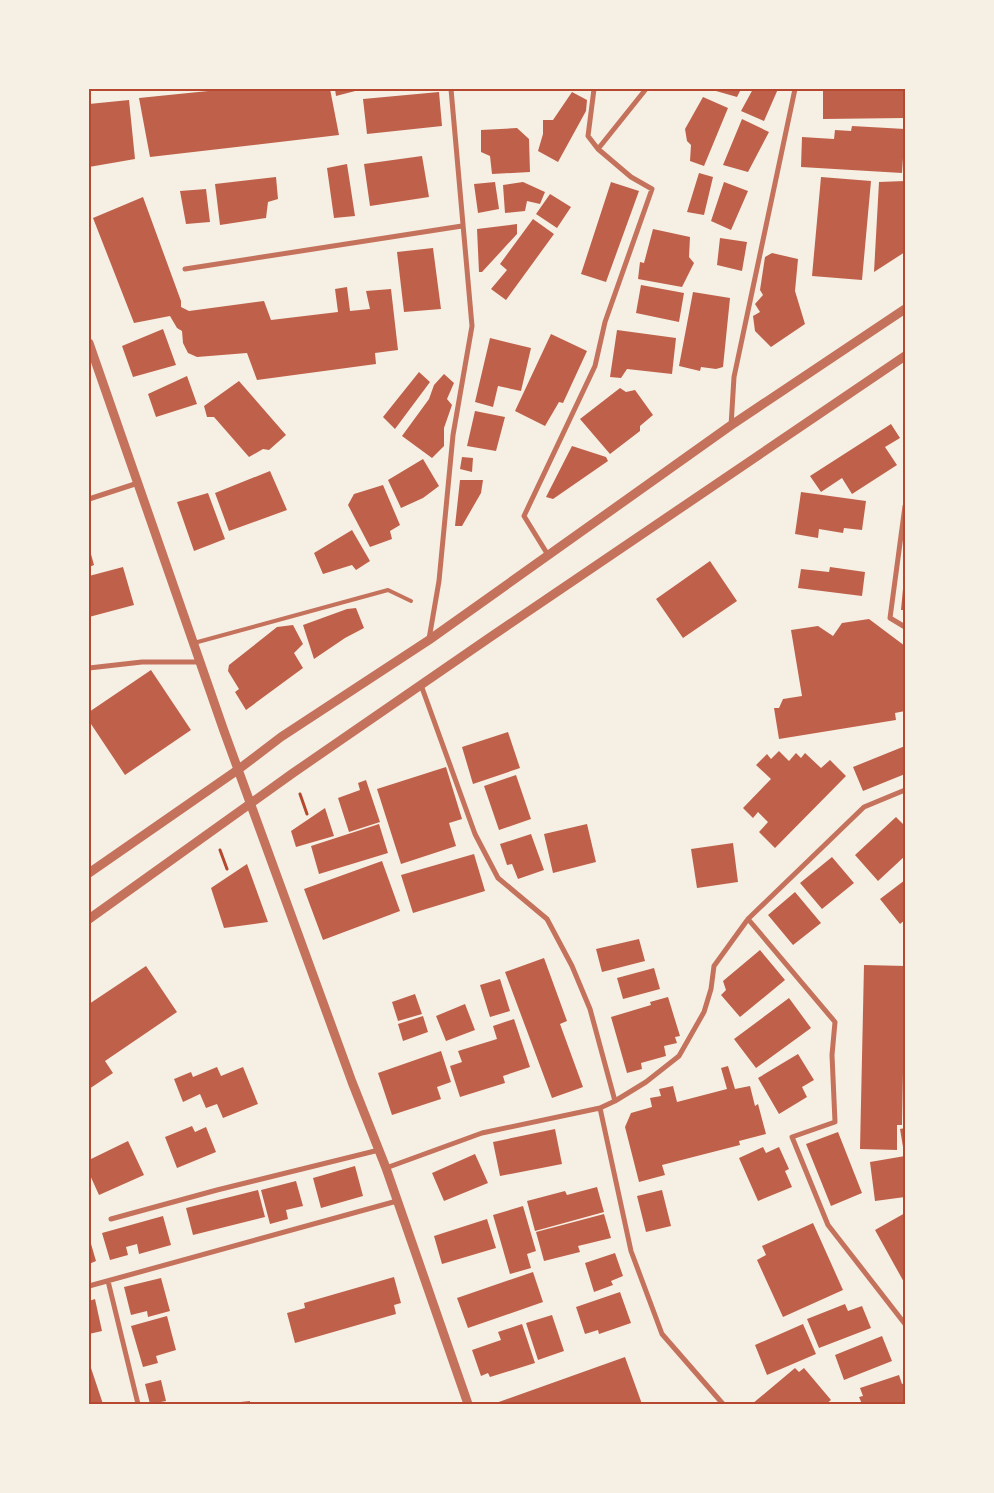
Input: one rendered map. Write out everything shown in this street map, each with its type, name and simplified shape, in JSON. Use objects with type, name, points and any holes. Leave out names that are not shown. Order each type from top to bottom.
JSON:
[{"type":"street","points":[[429,640],[439,581],[453,435],[472,326],[450,89]]},
{"type":"street","points":[[548,555],[524,516],[595,366],[605,322],[652,190],[631,176],[598,149],[588,136],[594,89]]},
{"type":"street","points":[[598,149],[646,89]]},
{"type":"street","points":[[730,426],[734,377],[795,89]]},
{"type":"street","points":[[185,269],[462,226]]},
{"type":"street","points":[[89,873],[239,769],[281,737],[429,640],[730,426],[905,309]]},
{"type":"street","points":[[89,343],[224,731],[352,1082],[386,1168],[468,1404]]},
{"type":"street","points":[[89,919],[420,685],[905,356]]},
{"type":"street","points":[[89,498],[138,483]]},
{"type":"street","points":[[905,506],[890,618],[905,627]]},
{"type":"street","points":[[89,668],[142,662],[201,662]]},
{"type":"street","points":[[420,685],[475,834],[498,878],[547,919],[572,966],[590,1010],[616,1101]]},
{"type":"street","points":[[386,1168],[482,1133],[600,1108],[616,1101],[646,1082],[679,1056],[704,1012],[711,989],[714,966],[748,919],[864,808],[905,790]]},
{"type":"street","points":[[748,919],[835,1022],[832,1055],[835,1122],[792,1137],[828,1225],[905,1324]]},
{"type":"street","points":[[600,1108],[631,1250],[662,1334],[723,1404]]},
{"type":"street","points":[[111,1219],[217,1190],[379,1150]]},
{"type":"street","points":[[89,1286],[397,1201]]},
{"type":"street","points":[[108,1281],[138,1404]]},
{"type":"lane","points":[[194,643],[388,590],[411,601]]},
{"type":"path","points":[[300,794],[307,814]]},
{"type":"path","points":[[220,850],[227,869]]},
{"type":"building","points":[[228,89],[330,89],[339,135],[150,157],[139,98]]},
{"type":"building","points":[[335,89],[363,89],[336,96]]},
{"type":"building","points":[[709,89],[741,89],[737,97]]},
{"type":"building","points":[[753,89],[778,89],[764,121],[741,111]]},
{"type":"building","points":[[823,89],[905,89],[905,118],[823,119]]},
{"type":"building","points":[[439,92],[442,126],[367,134],[363,99]]},
{"type":"building","points":[[572,92],[587,100],[586,111],[558,162],[538,151],[543,134],[543,120],[553,120]]},
{"type":"building","points":[[703,97],[728,108],[704,166],[690,161],[691,145],[687,141],[685,129]]},
{"type":"building","points":[[129,100],[135,159],[89,167],[89,104]]},
{"type":"building","points":[[742,119],[769,132],[748,172],[723,165]]},
{"type":"building","points":[[852,126],[905,129],[902,173],[801,167],[802,137],[834,139],[835,130],[851,131]]},
{"type":"building","points":[[517,128],[529,139],[530,172],[492,174],[490,156],[481,152],[481,130]]},
{"type":"building","points":[[422,156],[429,197],[370,206],[364,164]]},
{"type":"building","points":[[347,164],[355,216],[334,218],[327,168]]},
{"type":"building","points":[[699,173],[713,177],[704,215],[687,212]]},
{"type":"building","points":[[276,177],[278,199],[268,202],[266,218],[220,225],[215,184]]},
{"type":"building","points":[[821,177],[871,181],[862,280],[812,276]]},
{"type":"building","points":[[905,181],[905,252],[874,272],[879,182]]},
{"type":"building","points":[[495,182],[499,209],[478,213],[474,184]]},
{"type":"building","points":[[523,182],[545,192],[540,204],[527,201],[525,211],[505,213],[503,185]]},
{"type":"building","points":[[611,182],[639,191],[606,282],[581,274]]},
{"type":"building","points":[[724,182],[748,191],[731,230],[711,221]]},
{"type":"building","points":[[206,189],[210,222],[186,224],[180,191]]},
{"type":"building","points":[[550,194],[571,207],[557,228],[536,214]]},
{"type":"building","points":[[143,197],[181,301],[181,307],[189,311],[264,301],[271,320],[338,312],[335,289],[347,287],[350,311],[370,309],[366,291],[391,289],[398,350],[375,353],[376,364],[257,380],[247,353],[197,357],[188,353],[183,343],[182,331],[177,328],[170,316],[134,323],[93,218]]},
{"type":"building","points":[[533,219],[554,234],[506,300],[491,289],[507,270],[500,264]]},
{"type":"building","points":[[517,224],[517,234],[482,272],[479,272],[477,229]]},
{"type":"building","points":[[653,229],[690,237],[689,257],[694,263],[682,287],[638,279],[640,262],[644,263]]},
{"type":"building","points":[[720,238],[747,242],[742,271],[717,265]]},
{"type":"building","points":[[433,248],[441,309],[404,312],[397,252]]},
{"type":"building","points":[[772,253],[798,259],[795,291],[805,324],[771,347],[755,331],[753,316],[760,312],[755,304],[763,295],[760,290],[765,257]]},
{"type":"building","points":[[641,285],[684,293],[679,322],[636,313]]},
{"type":"building","points":[[693,292],[730,298],[723,367],[716,369],[701,367],[700,371],[679,366]]},
{"type":"building","points":[[163,329],[176,365],[133,377],[122,346]]},
{"type":"building","points":[[617,330],[676,338],[672,374],[627,369],[621,378],[610,377]]},
{"type":"building","points":[[551,334],[587,351],[563,403],[559,402],[545,426],[515,411]]},
{"type":"building","points":[[490,338],[531,348],[521,391],[498,386],[493,407],[475,402]]},
{"type":"building","points":[[419,372],[430,382],[395,429],[383,417]]},
{"type":"building","points":[[444,374],[454,383],[447,399],[452,405],[444,428],[444,446],[432,458],[402,436],[429,399],[434,385]]},
{"type":"building","points":[[187,376],[197,404],[156,417],[148,394]]},
{"type":"building","points":[[239,381],[286,435],[269,450],[263,449],[249,457],[214,417],[207,417],[204,406]]},
{"type":"building","points":[[620,388],[626,392],[635,390],[653,415],[640,426],[640,431],[610,454],[580,419]]},
{"type":"building","points":[[475,411],[505,417],[496,451],[467,446]]},
{"type":"building","points":[[891,424],[900,438],[885,447],[897,465],[852,494],[842,478],[821,492],[810,476]]},
{"type":"building","points":[[572,446],[606,457],[608,461],[553,499],[546,497]]},
{"type":"building","points":[[462,457],[473,458],[472,472],[460,469]]},
{"type":"building","points":[[423,459],[439,486],[423,498],[401,508],[388,480]]},
{"type":"building","points":[[270,471],[287,510],[229,531],[215,493]]},
{"type":"building","points":[[460,480],[483,480],[481,493],[462,526],[455,526]]},
{"type":"building","points":[[383,485],[400,525],[390,531],[392,539],[370,547],[348,505],[354,494]]},
{"type":"building","points":[[801,492],[866,501],[862,530],[844,528],[843,533],[819,529],[818,538],[795,534]]},
{"type":"building","points":[[208,493],[225,539],[194,551],[177,502]]},
{"type":"building","points":[[352,530],[370,561],[356,570],[352,565],[323,574],[314,553]]},
{"type":"building","points":[[89,547],[94,565],[89,567]]},
{"type":"building","points":[[710,561],[737,601],[683,638],[656,599]]},
{"type":"building","points":[[123,567],[134,605],[89,617],[89,576]]},
{"type":"building","points":[[830,567],[865,572],[862,596],[798,588],[801,569],[829,572]]},
{"type":"building","points":[[904,578],[905,610],[901,610]]},
{"type":"building","points":[[356,608],[364,628],[345,638],[314,659],[303,625],[347,609]]},
{"type":"building","points":[[869,619],[905,646],[905,711],[895,713],[896,720],[779,739],[774,708],[779,708],[783,699],[802,696],[791,630],[818,626],[833,636],[842,623]]},
{"type":"building","points":[[293,625],[303,644],[294,653],[303,668],[246,710],[235,692],[239,689],[228,671],[229,665],[277,627]]},
{"type":"building","points":[[151,670],[191,730],[125,775],[89,721],[89,712]]},
{"type":"building","points":[[508,732],[520,768],[473,784],[462,747]]},
{"type":"building","points":[[905,746],[905,774],[863,791],[853,767]]},
{"type":"building","points":[[779,751],[789,761],[796,753],[801,758],[805,753],[821,768],[830,760],[846,776],[775,848],[759,832],[768,822],[758,812],[753,818],[743,808],[771,779],[756,765],[767,754],[771,759]]},
{"type":"building","points":[[446,767],[462,819],[449,823],[456,846],[401,864],[377,789]]},
{"type":"building","points":[[516,775],[531,819],[499,830],[484,786]]},
{"type":"building","points":[[366,780],[380,822],[349,832],[338,798],[360,790],[358,783]]},
{"type":"building","points":[[325,808],[334,836],[296,847],[291,831]]},
{"type":"building","points":[[896,817],[905,826],[905,856],[878,881],[855,855]]},
{"type":"building","points":[[379,824],[388,853],[319,874],[311,846]]},
{"type":"building","points":[[587,824],[596,862],[553,873],[544,834]]},
{"type":"building","points":[[531,834],[544,870],[518,879],[512,864],[507,865],[500,844]]},
{"type":"building","points":[[733,843],[738,882],[697,888],[691,849]]},
{"type":"building","points":[[474,854],[485,891],[413,913],[401,875]]},
{"type":"building","points":[[832,857],[854,883],[822,909],[800,883]]},
{"type":"building","points":[[382,861],[400,911],[323,940],[304,889]]},
{"type":"building","points":[[247,864],[268,922],[224,928],[211,888]]},
{"type":"building","points":[[905,880],[905,920],[900,924],[880,899]]},
{"type":"building","points":[[795,892],[821,923],[793,945],[768,915]]},
{"type":"building","points":[[639,939],[645,961],[602,972],[596,949]]},
{"type":"building","points":[[760,950],[785,980],[740,1017],[721,995],[726,990],[723,981]]},
{"type":"building","points":[[544,958],[567,1021],[560,1024],[583,1087],[552,1098],[505,972]]},
{"type":"building","points":[[864,965],[905,966],[902,1125],[897,1125],[897,1150],[860,1149]]},
{"type":"building","points":[[146,966],[177,1012],[105,1061],[113,1073],[89,1089],[89,1004]]},
{"type":"building","points":[[654,968],[660,989],[623,999],[617,978]]},
{"type":"building","points":[[500,979],[510,1011],[490,1017],[480,985]]},
{"type":"building","points":[[415,994],[422,1014],[398,1021],[392,1002]]},
{"type":"building","points":[[668,997],[680,1036],[675,1037],[677,1043],[664,1046],[666,1056],[641,1063],[642,1069],[627,1073],[611,1017],[651,1005],[650,1002]]},
{"type":"building","points":[[789,998],[811,1028],[756,1068],[734,1039]]},
{"type":"building","points":[[465,1004],[475,1030],[446,1041],[436,1016]]},
{"type":"building","points":[[423,1016],[428,1032],[403,1041],[398,1024]]},
{"type":"building","points":[[514,1019],[530,1067],[503,1076],[505,1083],[460,1097],[450,1066],[462,1062],[458,1051],[497,1039],[493,1026]]},
{"type":"building","points":[[441,1051],[451,1082],[437,1087],[441,1099],[392,1115],[378,1073]]},
{"type":"building","points":[[798,1054],[814,1080],[802,1087],[807,1097],[779,1114],[758,1078]]},
{"type":"building","points":[[728,1066],[735,1089],[750,1086],[755,1106],[758,1104],[766,1134],[739,1141],[740,1145],[662,1165],[665,1175],[639,1182],[625,1127],[631,1113],[652,1107],[650,1098],[661,1096],[659,1089],[673,1086],[677,1102],[727,1089],[721,1068]]},
{"type":"building","points":[[217,1067],[221,1076],[243,1067],[258,1104],[223,1118],[217,1104],[206,1108],[200,1094],[183,1102],[174,1079],[191,1072],[193,1077]]},
{"type":"building","points":[[192,1126],[195,1132],[206,1127],[216,1152],[177,1168],[165,1137]]},
{"type":"building","points":[[905,1128],[905,1153],[904,1153],[900,1129]]},
{"type":"building","points":[[555,1129],[562,1164],[500,1176],[493,1142]]},
{"type":"building","points":[[838,1132],[862,1193],[831,1206],[806,1144]]},
{"type":"building","points":[[128,1141],[144,1175],[99,1195],[89,1173],[89,1160]]},
{"type":"building","points":[[763,1147],[766,1153],[779,1147],[789,1169],[785,1171],[792,1187],[758,1201],[739,1158]]},
{"type":"building","points":[[475,1154],[488,1183],[444,1201],[432,1173]]},
{"type":"building","points":[[905,1156],[905,1197],[875,1201],[870,1162]]},
{"type":"building","points":[[355,1166],[363,1196],[321,1208],[313,1178]]},
{"type":"building","points":[[296,1181],[303,1206],[286,1210],[288,1219],[270,1224],[261,1190]]},
{"type":"building","points":[[597,1187],[604,1212],[535,1231],[527,1201],[565,1191],[567,1195]]},
{"type":"building","points":[[258,1190],[265,1217],[193,1235],[186,1208]]},
{"type":"building","points":[[662,1190],[671,1226],[646,1232],[637,1196]]},
{"type":"building","points":[[523,1206],[536,1251],[527,1254],[531,1268],[510,1274],[493,1215]]},
{"type":"building","points":[[905,1213],[905,1284],[875,1230]]},
{"type":"building","points":[[604,1214],[611,1238],[578,1246],[580,1252],[544,1261],[536,1232]]},
{"type":"building","points":[[163,1216],[171,1245],[139,1254],[137,1244],[126,1247],[128,1255],[110,1260],[102,1233]]},
{"type":"building","points":[[487,1219],[496,1248],[442,1264],[434,1236]]},
{"type":"building","points":[[813,1223],[843,1290],[783,1317],[757,1260],[766,1255],[762,1246]]},
{"type":"building","points":[[89,1237],[96,1261],[89,1264]]},
{"type":"building","points":[[615,1253],[623,1276],[611,1281],[613,1285],[594,1292],[585,1263]]},
{"type":"building","points":[[533,1272],[543,1302],[468,1328],[457,1298]]},
{"type":"building","points":[[394,1277],[401,1303],[394,1305],[396,1314],[295,1343],[287,1313],[305,1308],[304,1303]]},
{"type":"building","points":[[161,1278],[170,1311],[148,1317],[147,1311],[131,1315],[124,1287]]},
{"type":"building","points":[[620,1292],[631,1323],[599,1334],[598,1330],[585,1334],[576,1307]]},
{"type":"building","points":[[95,1299],[102,1331],[89,1334],[89,1301]]},
{"type":"building","points":[[845,1304],[848,1311],[862,1306],[871,1328],[819,1348],[807,1319]]},
{"type":"building","points":[[552,1315],[564,1351],[538,1360],[526,1323]]},
{"type":"building","points":[[167,1316],[176,1350],[156,1356],[158,1363],[143,1367],[131,1326]]},
{"type":"building","points":[[522,1324],[535,1363],[490,1377],[488,1373],[481,1376],[472,1350],[501,1340],[498,1332]]},
{"type":"building","points":[[803,1324],[816,1354],[767,1375],[755,1345]]},
{"type":"building","points":[[882,1336],[892,1361],[844,1380],[835,1355]]},
{"type":"building","points":[[625,1357],[642,1404],[493,1404]]},
{"type":"building","points":[[91,1368],[103,1404],[89,1404],[89,1369]]},
{"type":"building","points":[[795,1368],[799,1372],[804,1368],[831,1400],[826,1404],[752,1404]]},
{"type":"building","points":[[899,1375],[902,1384],[905,1383],[905,1404],[862,1404],[859,1397],[863,1396],[860,1388]]},
{"type":"building","points":[[161,1380],[166,1401],[150,1404],[145,1384]]},
{"type":"building","points":[[250,1401],[250,1404],[231,1404],[231,1403]]}]
